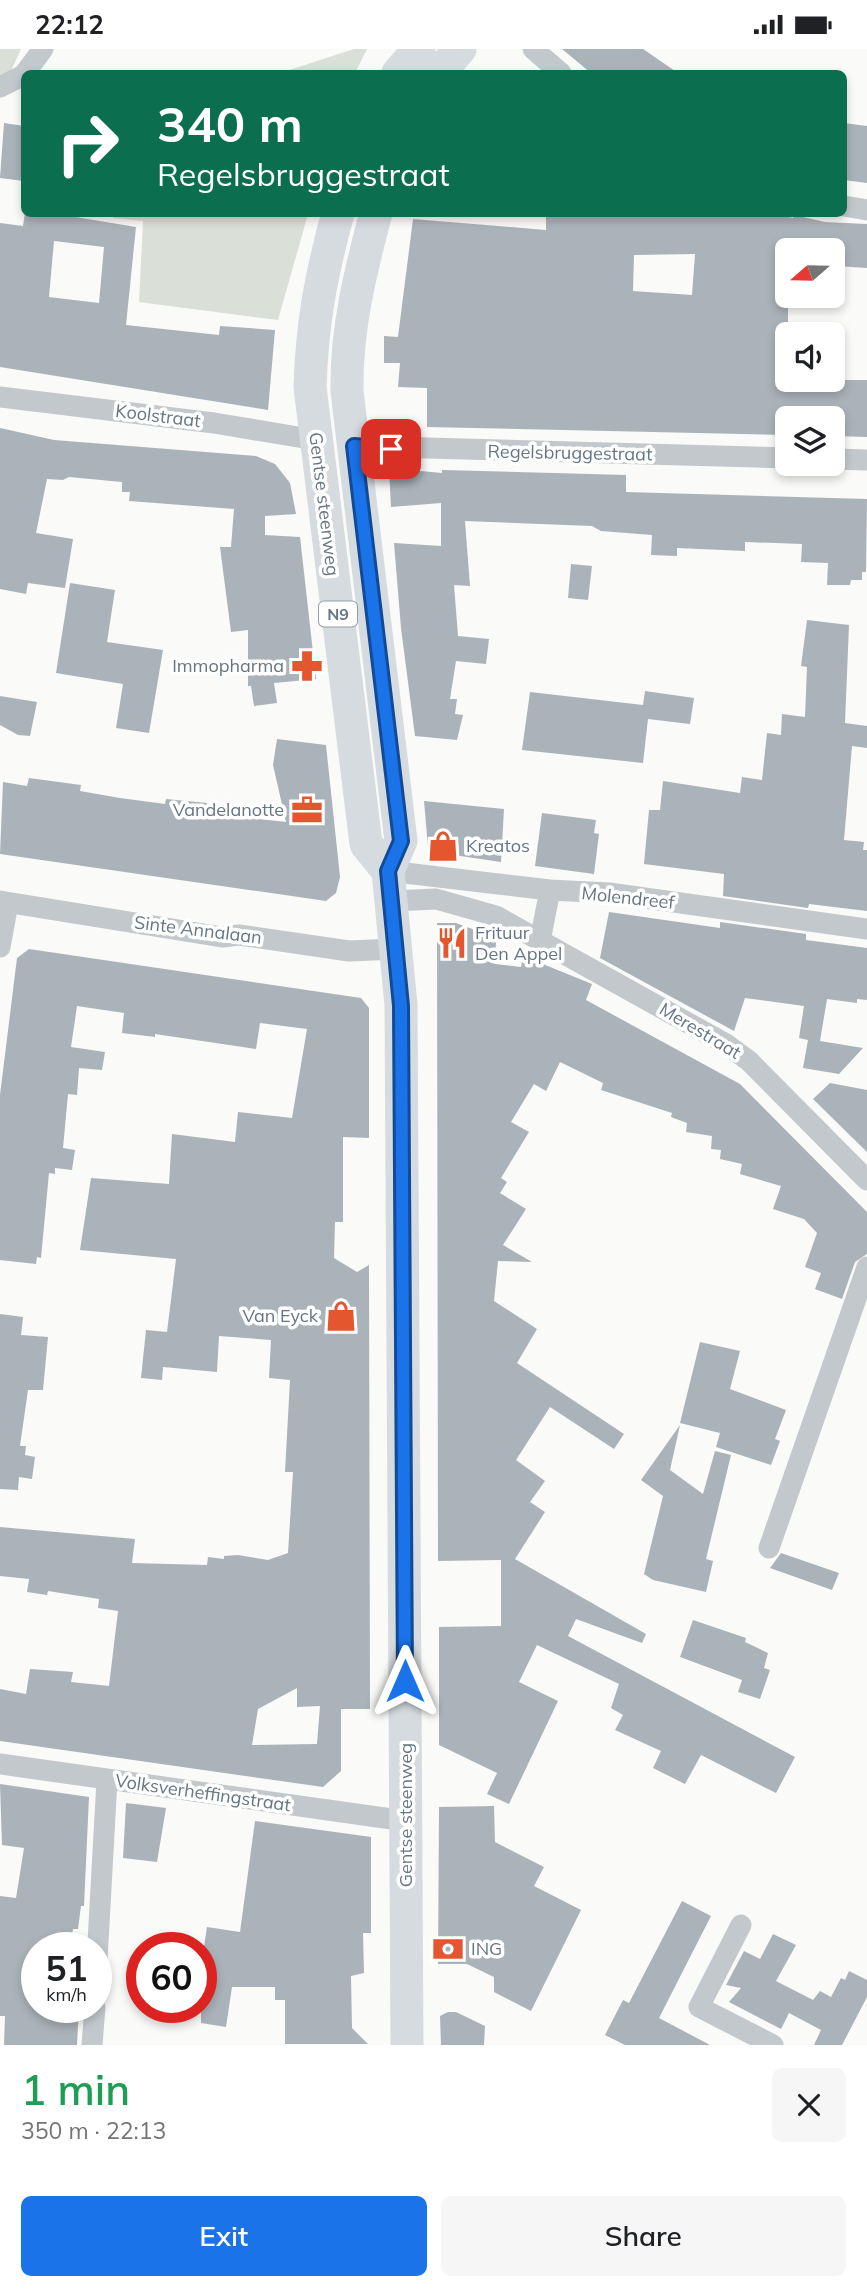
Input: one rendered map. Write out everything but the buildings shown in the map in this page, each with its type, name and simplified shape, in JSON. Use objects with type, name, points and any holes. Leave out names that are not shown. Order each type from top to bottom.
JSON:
[{"type":"main road","points":[[401,70],[419,49]]},
{"type":"main road","points":[[442,70],[460,49]]},
{"type":"main road","name":"Gentse steenweg","points":[[337,217],[319,282],[312,327],[310,387],[366,844],[390,886]]},
{"type":"main road","name":"Gentse steenweg","points":[[375,217],[360,269],[346,348],[347,391],[401,841],[390,886],[402,1041],[407,2045]]},
{"type":"main road","points":[[316,440],[354,446]]},
{"type":"street","points":[[28,70],[43,49]]},
{"type":"street","points":[[533,49],[558,70]]},
{"type":"street","points":[[0,87],[21,76]]},
{"type":"street","points":[[847,206],[867,209]]},
{"type":"street","name":"Koolstraat","points":[[0,397],[214,423],[316,440]]},
{"type":"street","name":"Regelsbruggestraat","points":[[354,446],[775,458]]},
{"type":"street","points":[[845,459],[867,460]]},
{"type":"street","name":"Molendreef","points":[[390,886],[609,893],[867,929]]},
{"type":"street","name":"Merestraat","points":[[390,886],[496,916],[735,1049],[867,1180]]},
{"type":"street","points":[[540,941],[550,890]]},
{"type":"street","points":[[0,947],[4,902]]},
{"type":"street","name":"Sinte Annalaan","points":[[4,902],[222,937],[239,935],[349,951],[396,949]]},
{"type":"street","points":[[769,1548],[867,1267]]},
{"type":"street","name":"Volksverheffingstraat","points":[[0,1764],[407,1821]]},
{"type":"street","points":[[99,1932],[107,1780]]},
{"type":"street","points":[[741,1925],[699,2007],[773,2045]]},
{"type":"street","points":[[93,2045],[94,2023]]},
{"type":"shaded area","points":[[0,49],[21,49],[10,73],[0,75]]},
{"type":"shaded area","points":[[354,49],[367,49],[356,70],[289,70]]},
{"type":"shaded area","points":[[307,217],[278,320],[139,302],[143,221],[113,218]]},
{"type":"place","name":"Immopharma","points":[[307,666]]},
{"type":"place","name":"Vandelanotte","points":[[307,810]]},
{"type":"place","name":"Kreatos","points":[[443,846]]},
{"type":"place","name":"Frituur Den Appel","points":[[452,943]]},
{"type":"place","name":"Van Eyck","points":[[341,1316]]},
{"type":"place","name":"ING","points":[[448,1949]]},
{"type":"route","points":[[391,449],[354,446],[401,841],[388,871],[401,1006],[405,1681]]}]
